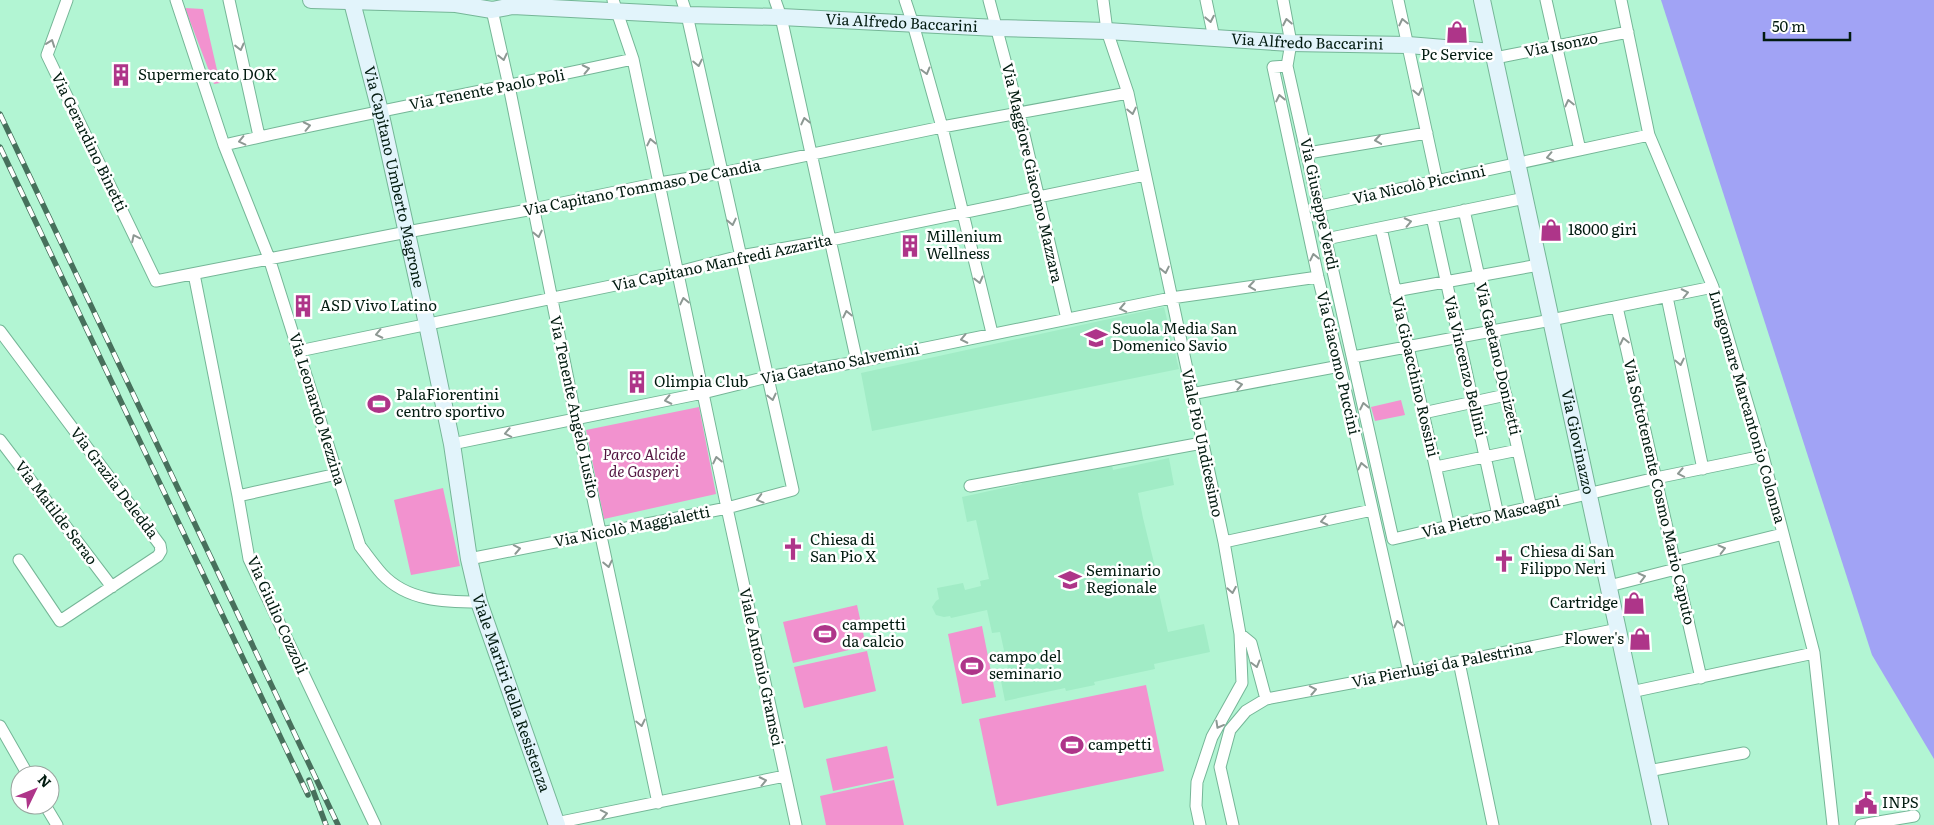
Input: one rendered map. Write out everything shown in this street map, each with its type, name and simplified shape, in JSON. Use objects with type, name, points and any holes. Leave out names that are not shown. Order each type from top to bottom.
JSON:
[{"type":"street","name":"Via Gerardino Binetti","points":[[67,0],[47,55],[156,282]]},
{"type":"street","name":"Via Leonardo Mezzina","points":[[176,0],[224,145],[269,258],[360,546],[383,575],[403,589],[422,598],[452,602],[479,602]]},
{"type":"street","points":[[229,0],[259,136]]},
{"type":"street","name":"Via Alfredo Baccarini","points":[[311,0],[455,2],[492,10],[520,3],[685,8],[781,17],[997,28],[1107,30],[1291,43],[1408,44],[1494,55]]},
{"type":"street","points":[[775,0],[781,17],[857,362]]},
{"type":"street","points":[[905,0],[914,24],[942,127],[992,333]]},
{"type":"street","name":"Via Maggiore Giacomo Mazzara","points":[[989,0],[1019,113],[1067,319]]},
{"type":"street","name":"Viale Pio Undicesimo","points":[[1103,0],[1107,30],[1128,93],[1224,542],[1240,634],[1242,683],[1212,738],[1197,782],[1196,806],[1200,825]]},
{"type":"street","points":[[1206,0],[1214,38]]},
{"type":"street","points":[[1282,0],[1291,43]]},
{"type":"street","points":[[1398,0],[1437,181]]},
{"type":"street","name":"Via Giovinazzo","points":[[1482,0],[1660,825]]},
{"type":"street","points":[[1546,0],[1580,150]]},
{"type":"street","name":"Lungomare Marcantonio Colonna","points":[[1621,0],[1648,135],[1713,287],[1763,456],[1814,653],[1833,825]]},
{"type":"street","name":"Via Capitano Umberto Magrone","points":[[351,1],[380,111],[427,324],[452,444],[469,559]]},
{"type":"street","name":"Viale Antonio Gramsci","points":[[615,5],[633,59],[727,508],[796,825]]},
{"type":"street","points":[[685,8],[767,377]]},
{"type":"street","name":"Via Tenente Angelo Lusito","points":[[492,10],[510,86],[533,210],[576,419],[658,803]]},
{"type":"street","name":"Via Isonzo","points":[[1494,55],[1556,46],[1628,32]]},
{"type":"street","name":"Via Giuseppe Verdi","points":[[1291,43],[1287,66],[1320,206],[1393,539]]},
{"type":"street","name":"Via Tenente Paolo Poli","points":[[224,145],[259,136],[510,86],[633,59]]},
{"type":"street","name":"Via Giacomo Puccini","points":[[1287,66],[1273,68],[1318,277],[1409,672]]},
{"type":"street","name":"Via Capitano Tommaso De Candia","points":[[156,282],[269,258],[533,210],[659,183],[722,173],[942,127],[1128,93]]},
{"type":"street","points":[[1308,153],[1427,133]]},
{"type":"street","name":"Via Nicolò Piccinni","points":[[1320,206],[1648,135]]},
{"type":"street","name":"Via Capitano Manfredi Azzarita","points":[[299,351],[678,272],[740,256],[831,240],[1145,175]]},
{"type":"street","points":[[1326,239],[1525,198]]},
{"type":"street","name":"Via Gaetano Donizetti","points":[[1464,210],[1531,508]]},
{"type":"street","name":"Via Vincenzo Bellini","points":[[1432,217],[1498,515]]},
{"type":"street","name":"Via Gioacchino Rossini","points":[[1380,228],[1449,526]]},
{"type":"street","points":[[1395,291],[1539,265]]},
{"type":"street","name":"Via Giulio Cozzoli","points":[[194,274],[249,559],[375,825]]},
{"type":"street","name":"Via Gaetano Salvemini","points":[[452,444],[703,393],[767,377],[857,362],[1171,298],[1318,277]]},
{"type":"street","points":[[1353,358],[1713,287]]},
{"type":"street","points":[[1666,297],[1703,469]]},
{"type":"street","name":"Via Sottotenente Cosmo Mario Caputo","points":[[1617,307],[1701,678]]},
{"type":"street","name":"Via Grazia Deledda","points":[[0,331],[160,545],[161,551],[158,556],[60,621],[19,560]]},
{"type":"street","points":[[1191,394],[1340,366]]},
{"type":"street","name":"Via Nicolò Maggialetti","points":[[469,559],[727,508],[793,490],[767,377]]},
{"type":"street","points":[[1423,413],[1506,395]]},
{"type":"street","name":"Via Matilde Serao","points":[[0,440],[112,587]]},
{"type":"street","points":[[970,486],[1202,443]]},
{"type":"street","points":[[1436,467],[1518,450]]},
{"type":"street","name":"Via Pietro Mascagni","points":[[1393,539],[1656,478],[1763,456]]},
{"type":"street","points":[[238,496],[337,474]]},
{"type":"street","points":[[1224,542],[1372,510]]},
{"type":"street","points":[[1609,586],[1783,534]]},
{"type":"street","name":"Viale Martiri della Resistenza","points":[[469,559],[479,602],[556,824]]},
{"type":"street","name":"Via Pierluigi da Palestrina","points":[[1266,699],[1618,629]]},
{"type":"street","points":[[1233,825],[1220,767],[1230,730],[1246,711],[1266,699],[1251,642],[1240,634]]},
{"type":"street","points":[[1632,692],[1814,653]]},
{"type":"street","points":[[1459,662],[1494,825]]},
{"type":"street","points":[[0,726],[22,765]]},
{"type":"street","points":[[1648,771],[1744,753]]},
{"type":"street","points":[[556,824],[785,776]]},
{"type":"street","points":[[1861,825],[1914,816]]},
{"type":"shaded area","name":"Scuola Media San Domenico Savio","points":[[1164,307],[1179,369],[872,431],[861,373]]},
{"type":"shaded area","name":"Seminario Regionale","points":[[1169,458],[1174,485],[1138,493],[1157,575],[1155,576],[1168,632],[1204,624],[1210,652],[1154,664],[1155,669],[1094,682],[1095,685],[1066,691],[1065,688],[1005,701],[1000,676],[1009,673],[1000,632],[992,633],[987,610],[951,618],[950,616],[936,615],[932,607],[939,599],[937,588],[963,583],[965,590],[981,586],[980,581],[989,579],[976,520],[967,522],[962,497],[1022,484],[1021,481],[1050,475],[1051,478],[1112,465],[1113,470]]},
{"type":"green space","points":[[185,8],[203,9],[220,83],[214,84]]},
{"type":"green space","points":[[1401,400],[1405,415],[1375,421],[1371,407]]},
{"type":"green space","name":"Parco Alcide de Gasperi","points":[[699,407],[716,494],[604,519],[586,430]]},
{"type":"green space","points":[[443,488],[460,566],[411,575],[394,500]]},
{"type":"green space","name":"campetti da calcio","points":[[857,605],[866,646],[793,663],[783,622]]},
{"type":"green space","name":"campo del seminario","points":[[982,626],[996,697],[962,704],[948,634]]},
{"type":"green space","points":[[867,651],[876,691],[804,708],[794,667]]},
{"type":"green space","name":"campetti","points":[[1146,685],[1164,771],[997,806],[979,719]]},
{"type":"green space","points":[[887,746],[894,778],[833,791],[826,759]]},
{"type":"green space","points":[[894,780],[904,825],[826,825],[820,796]]},
{"type":"water","points":[[1661,0],[1934,0],[1934,759],[1872,655]]},
{"type":"railway","points":[[0,114],[338,825]]},
{"type":"railway","points":[[0,147],[308,795]]},
{"type":"railway","points":[[309,780],[326,825]]},
{"type":"place","name":"Pc Service","points":[[1457,32]]},
{"type":"place","name":"Supermercato DOK","points":[[121,75]]},
{"type":"place","name":"18000 giri","points":[[1551,230]]},
{"type":"place","name":"Millenium Wellness","points":[[910,246]]},
{"type":"place","name":"ASD Vivo Latino","points":[[303,306]]},
{"type":"place","name":"Scuola Media San Domenico Savio","points":[[1096,338]]},
{"type":"place","name":"Olimpia Club","points":[[637,382]]},
{"type":"place","name":"PalaFiorentini centro sportivo","points":[[379,404]]},
{"type":"place","name":"Chiesa di San Pio X","points":[[793,549]]},
{"type":"place","name":"Chiesa di San Filippo Neri","points":[[1504,561]]},
{"type":"place","name":"Seminario Regionale","points":[[1070,580]]},
{"type":"place","name":"Cartridge","points":[[1634,603]]},
{"type":"place","name":"campetti da calcio","points":[[825,634]]},
{"type":"place","name":"Flower's","points":[[1640,639]]},
{"type":"place","name":"campo del seminario","points":[[972,666]]},
{"type":"place","name":"campetti","points":[[1072,745]]},
{"type":"place","name":"INPS","points":[[1866,803]]}]
